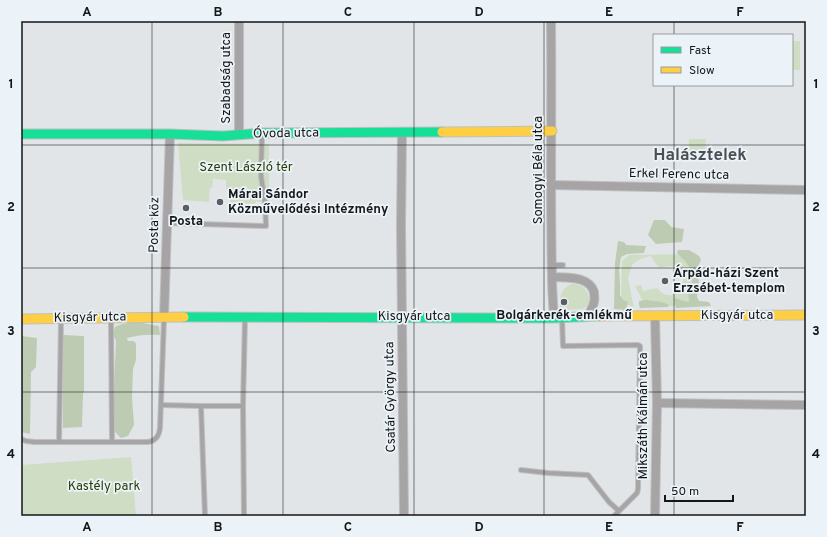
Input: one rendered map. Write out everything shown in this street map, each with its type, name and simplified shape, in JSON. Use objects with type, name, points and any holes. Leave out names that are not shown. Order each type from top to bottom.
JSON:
[{"type":"street","name":"Szabadság utca","points":[[239,21],[240,134]]},
{"type":"street","name":"Somogyi Béla utca","points":[[552,21],[552,278],[558,318]]},
{"type":"street","name":"Óvoda utca","points":[[21,134],[170,134],[223,136],[262,133],[552,131]]},
{"type":"street","name":"Csatár György utca","points":[[402,133],[401,227],[404,516]]},
{"type":"street","name":"Posta köz","points":[[164,317],[170,134]]},
{"type":"street","name":"Erkel Ferenc utca","points":[[551,184],[806,190]]},
{"type":"street","points":[[552,278],[582,280],[592,287],[594,301],[588,316]]},
{"type":"street","name":"Kisgyár utca","points":[[21,319],[111,317],[558,318],[588,316],[806,315]]},
{"type":"street","name":"Mikszáth Kálmán utca","points":[[655,316],[657,403],[655,516]]},
{"type":"street","points":[[657,403],[806,405]]},
{"type":"lane","points":[[168,223],[266,226],[265,202],[261,176],[262,133]]},
{"type":"lane","points":[[552,265],[563,265]]},
{"type":"lane","points":[[111,317],[112,441]]},
{"type":"lane","points":[[21,438],[30,442],[148,442],[155,440],[160,431],[164,317]]},
{"type":"lane","points":[[244,516],[243,406],[245,317]]},
{"type":"lane","points":[[59,442],[61,318]]},
{"type":"lane","points":[[558,318],[563,346],[640,346],[638,489],[637,493],[614,516]]},
{"type":"lane","points":[[161,405],[243,406]]},
{"type":"lane","points":[[201,406],[205,516]]},
{"type":"lane","points":[[521,470],[588,475],[609,502],[619,510]]},
{"type":"green space","points":[[793,41],[800,41],[800,70],[793,70]]},
{"type":"green space","points":[[689,139],[706,139],[705,155],[688,155]]},
{"type":"green space","name":"Szent László tér","points":[[178,143],[269,144],[269,204],[261,204],[261,202],[256,201],[255,204],[230,203],[230,197],[227,197],[226,180],[213,179],[212,188],[210,188],[209,202],[183,200]]},
{"type":"green space","points":[[654,220],[665,220],[671,227],[684,229],[682,242],[656,244],[648,235]]},
{"type":"green space","points":[[618,241],[624,242],[626,245],[646,246],[644,253],[627,254],[621,257],[619,270],[620,295],[623,300],[628,302],[626,310],[614,309],[615,263]]},
{"type":"green space","points":[[678,250],[689,250],[699,256],[701,260],[697,269],[699,280],[697,297],[699,301],[709,302],[711,306],[676,308],[675,298],[689,302],[688,290],[692,281],[690,268],[677,253]]},
{"type":"green space","points":[[694,254],[692,306],[642,306],[642,300],[635,286],[641,285],[643,291],[657,288],[663,294],[670,295],[679,291],[683,283],[682,274],[679,270],[670,266],[660,268],[651,256],[640,259],[632,265],[628,278],[634,307],[621,303],[622,261],[629,255]]},
{"type":"green space","points":[[571,284],[580,285],[585,289],[589,298],[588,305],[583,309],[560,310],[562,292]]},
{"type":"green space","points":[[647,300],[666,303],[669,305],[668,307],[640,308],[639,301]]},
{"type":"green space","points":[[137,322],[159,326],[160,335],[143,335],[127,338],[128,341],[133,341],[136,344],[136,360],[133,369],[132,397],[134,425],[128,436],[121,438],[115,432],[113,413],[116,341],[113,334],[115,327],[122,324]]},
{"type":"green space","points":[[63,335],[84,336],[84,392],[82,427],[63,428]]},
{"type":"green space","points":[[21,336],[37,338],[36,367],[31,372],[30,434],[21,432]]},
{"type":"green space","name":"Kastély park","points":[[131,457],[136,516],[21,516],[21,465]]},
{"type":"traffic: fast","points":[[21,134],[170,134],[223,136],[262,133],[442,132]]},
{"type":"traffic: fast","points":[[184,317],[554,318],[600,316]]},
{"type":"traffic: slow","points":[[442,132],[552,131]]},
{"type":"traffic: slow","points":[[600,316],[806,315]]},
{"type":"traffic: slow","points":[[21,319],[184,317]]},
{"type":"place","name":"Márai Sándor Közművelődési Intézmény","points":[[220,202]]},
{"type":"place","name":"Posta","points":[[186,208]]},
{"type":"place","name":"Árpád-házi Szent Erzsébet-templom","points":[[665,281]]},
{"type":"place","name":"Bolgárkerék-emlékmű","points":[[564,302]]},
{"type":"district","name":"Halásztelek","points":[[700,156]]}]
